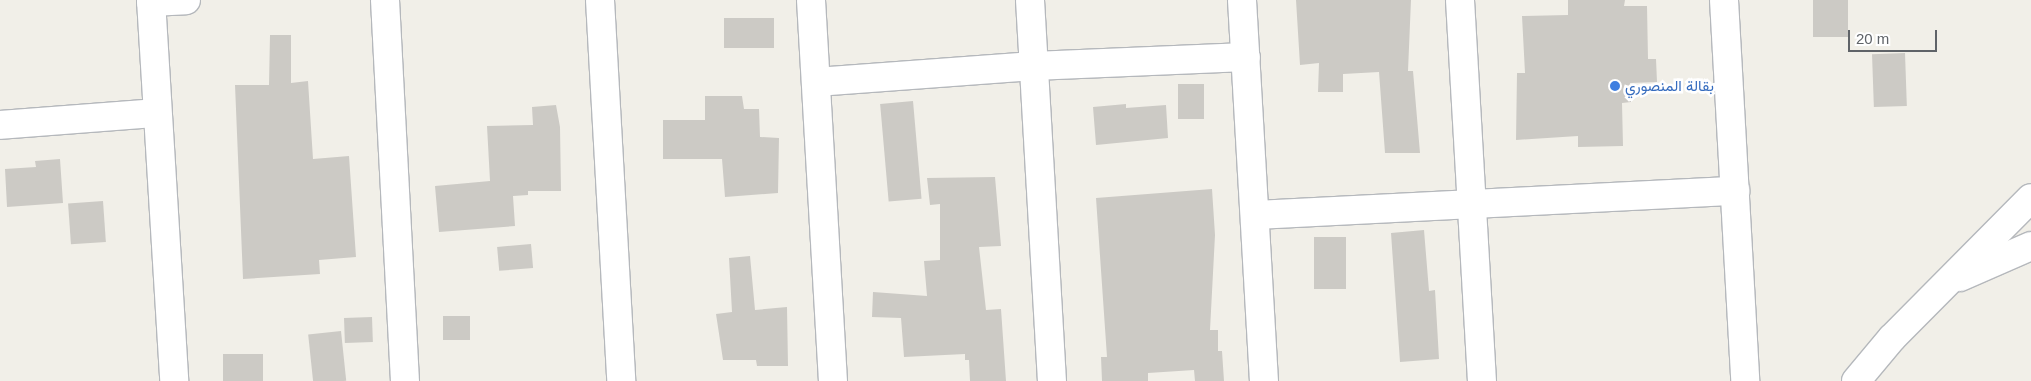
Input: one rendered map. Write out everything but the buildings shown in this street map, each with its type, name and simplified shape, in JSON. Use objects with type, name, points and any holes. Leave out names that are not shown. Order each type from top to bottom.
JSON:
[{"type":"street","points":[[174,381],[151,1],[186,0]]},
{"type":"street","points":[[385,0],[404,381]]},
{"type":"street","points":[[600,0],[621,381]]},
{"type":"street","points":[[811,0],[833,381]]},
{"type":"street","points":[[1030,0],[1052,381]]},
{"type":"street","points":[[1242,0],[1264,381]]},
{"type":"street","points":[[1460,0],[1482,381]]},
{"type":"street","points":[[1724,0],[1745,381]]},
{"type":"street","points":[[816,82],[1034,66],[1246,57]]},
{"type":"street","points":[[0,125],[158,113]]},
{"type":"street","points":[[1254,215],[1735,191]]},
{"type":"street","points":[[1856,381],[1892,338],[2031,198]]},
{"type":"street","points":[[1945,284],[2031,246]]},
{"type":"place","name":"بقالة المنصوري","points":[[1615,86]]}]
